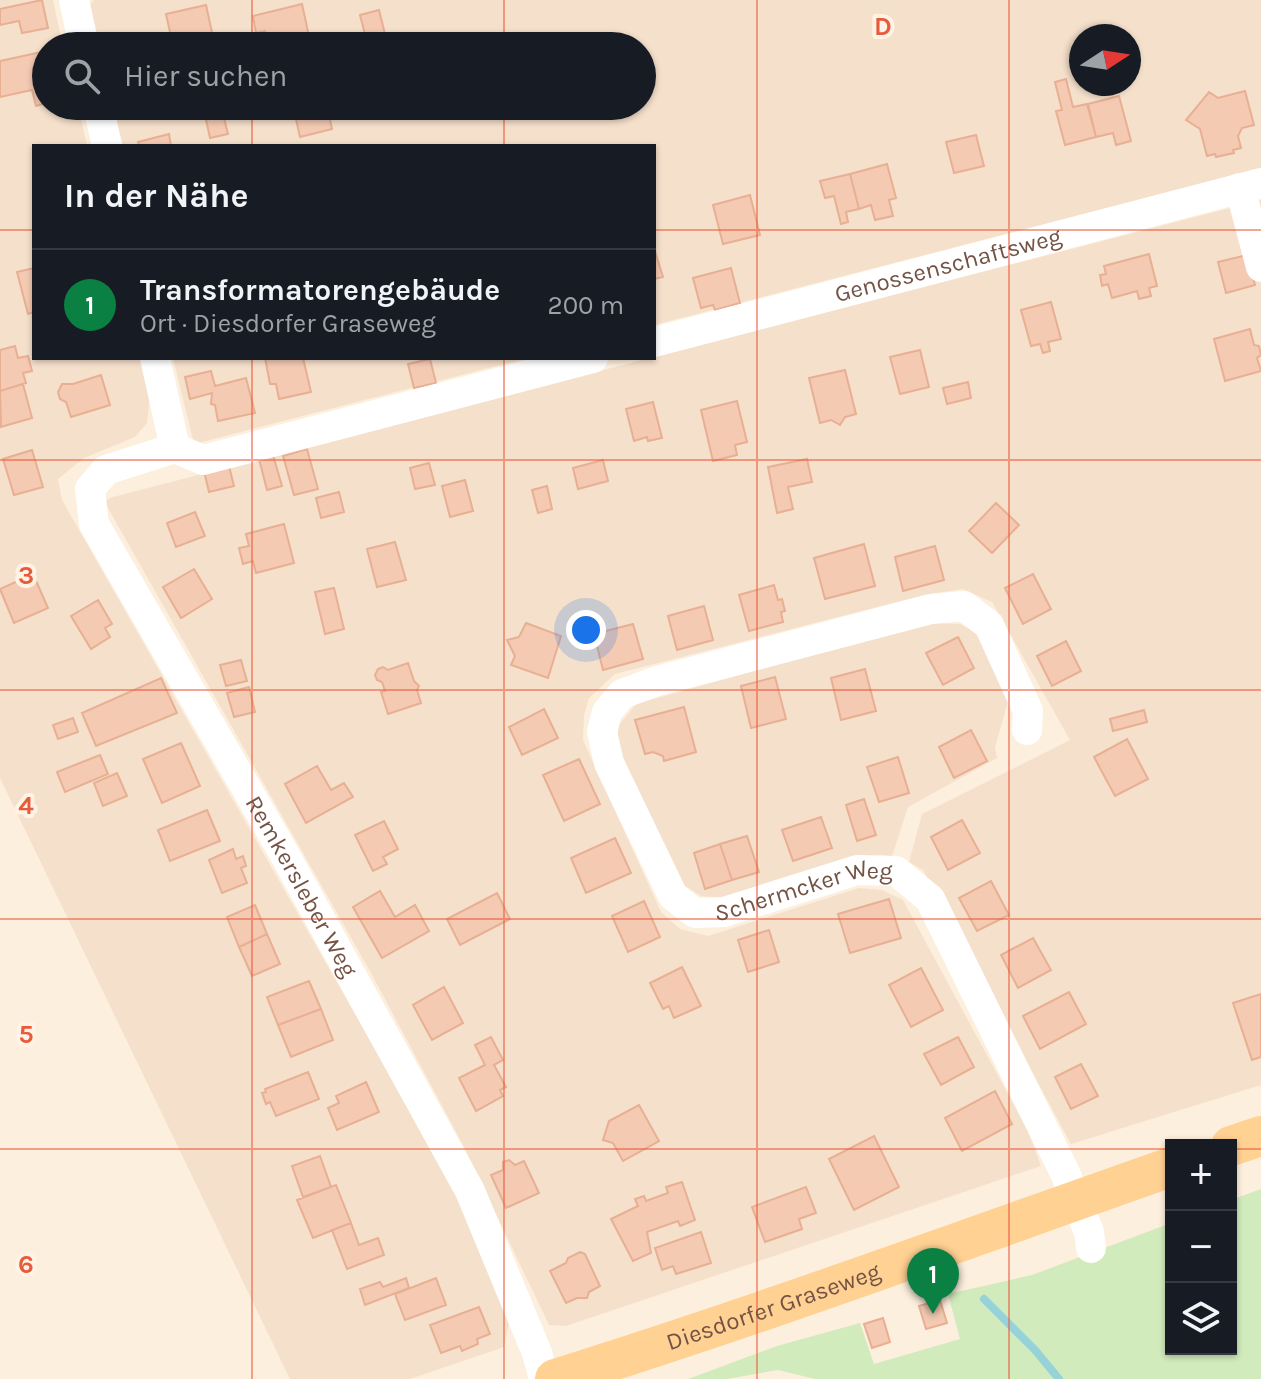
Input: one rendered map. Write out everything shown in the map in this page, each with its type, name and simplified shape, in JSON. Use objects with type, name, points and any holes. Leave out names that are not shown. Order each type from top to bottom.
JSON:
[{"type":"main road","points":[[1237,1144],[1261,1136]]},
{"type":"main road","name":"Diesdorfer Graseweg","points":[[555,1379],[833,1289],[1165,1169]]},
{"type":"street","points":[[74,0],[81,32]]},
{"type":"street","points":[[101,120],[107,144]]},
{"type":"street","name":"Genossenschaftsweg","points":[[656,341],[1251,186],[1261,267]]},
{"type":"street","points":[[155,360],[175,448],[203,460],[585,360]]},
{"type":"street","name":"Remkersleber Weg","points":[[175,448],[106,470],[90,489],[94,524],[286,857],[470,1191],[537,1353],[544,1379]]},
{"type":"street","name":"Schermcker Weg","points":[[1027,730],[1028,711],[989,625],[964,606],[931,609],[645,685],[622,694],[607,712],[602,732],[609,763],[673,896],[695,913],[724,912],[857,870],[896,871],[930,899],[1076,1200],[1089,1232],[1091,1248]]},
{"type":"shaded area","points":[[0,0],[53,0],[60,32],[32,32],[32,120],[81,120],[87,144],[32,144],[32,360],[141,360],[150,394],[147,423],[135,437],[84,458],[58,479],[62,500],[453,1186],[509,1323],[504,1347],[410,1379],[290,1379],[0,778]]},
{"type":"shaded area","points":[[94,0],[1261,0],[1261,168],[656,324],[656,144],[122,144],[116,120],[656,120],[656,32],[96,32],[89,5]]},
{"type":"shaded area","points":[[1261,200],[1261,1085],[1071,1144],[923,870],[909,862],[922,814],[1070,740],[992,602],[963,589],[924,595],[615,674],[589,698],[584,715],[583,740],[661,912],[680,929],[708,936],[859,888],[882,890],[903,900],[1028,1131],[1041,1166],[566,1326],[549,1325],[463,1145],[371,973],[104,501],[643,360],[656,360],[656,357]]},
{"type":"shaded area","points":[[173,360],[519,360],[194,444]]},
{"type":"shaded area","points":[[926,623],[960,624],[981,635],[1010,695],[995,747],[997,758],[908,807],[892,856],[877,855],[734,899],[701,896],[679,882],[617,744],[619,725],[636,704]]},
{"type":"green space","points":[[1261,1189],[1261,1379],[815,1379],[778,1370],[727,1379],[688,1379],[777,1346],[860,1323],[874,1364],[960,1339],[948,1294],[1032,1275],[1165,1225],[1165,1355],[1237,1355],[1237,1198]]},
{"type":"building","points":[[42,0],[48,28],[22,33],[19,21],[0,25],[0,9]]},
{"type":"building","points":[[302,4],[308,32],[256,32],[253,16]]},
{"type":"building","points":[[206,5],[212,32],[170,32],[166,14]]},
{"type":"building","points":[[379,10],[384,32],[364,32],[360,15]]},
{"type":"building","points":[[32,54],[32,90],[0,97],[0,61]]},
{"type":"building","points":[[1066,79],[1073,107],[1087,104],[1096,137],[1065,145],[1056,111],[1062,110],[1055,82]]},
{"type":"building","points":[[1245,91],[1254,125],[1242,128],[1238,136],[1241,148],[1233,150],[1234,153],[1207,156],[1200,129],[1186,120],[1209,92],[1218,98]]},
{"type":"building","points":[[1119,96],[1131,141],[1116,145],[1113,133],[1096,137],[1088,104]]},
{"type":"building","points":[[206,120],[224,120],[228,134],[210,138]]},
{"type":"building","points":[[296,120],[330,120],[332,129],[300,137]]},
{"type":"building","points":[[169,134],[171,144],[138,144]]},
{"type":"building","points":[[976,135],[984,166],[954,173],[946,142]]},
{"type":"building","points":[[887,164],[896,198],[889,200],[893,216],[875,220],[871,205],[859,209],[850,174]]},
{"type":"building","points":[[850,174],[859,209],[846,212],[848,222],[841,224],[834,196],[825,198],[820,181]]},
{"type":"building","points":[[750,195],[760,235],[723,244],[713,205]]},
{"type":"building","points":[[656,254],[663,277],[656,279]]},
{"type":"building","points":[[1149,254],[1157,286],[1149,288],[1151,296],[1139,299],[1137,291],[1112,298],[1108,284],[1102,286],[1100,275],[1106,274],[1104,266]]},
{"type":"building","points":[[1247,255],[1255,285],[1226,293],[1218,262]]},
{"type":"building","points":[[32,268],[32,313],[28,314],[17,272]]},
{"type":"building","points":[[731,268],[740,303],[715,310],[713,305],[701,308],[693,278]]},
{"type":"building","points":[[1051,302],[1061,339],[1048,342],[1050,351],[1043,353],[1040,344],[1031,346],[1021,310]]},
{"type":"building","points":[[1250,329],[1254,345],[1259,346],[1261,355],[1257,358],[1261,371],[1225,381],[1214,339]]},
{"type":"building","points":[[15,346],[18,358],[28,356],[32,371],[23,373],[26,383],[0,391],[0,350]]},
{"type":"building","points":[[920,350],[929,387],[900,394],[890,357]]},
{"type":"building","points":[[265,360],[303,360],[311,392],[279,399],[276,384],[270,384]]},
{"type":"building","points":[[430,360],[436,383],[414,388],[408,364]]},
{"type":"building","points":[[845,370],[856,414],[845,417],[840,425],[831,420],[820,423],[809,378]]},
{"type":"building","points":[[211,371],[215,386],[246,378],[255,413],[218,421],[215,405],[211,404],[212,393],[190,399],[185,377]]},
{"type":"building","points":[[101,375],[110,405],[71,417],[66,402],[60,399],[58,392],[62,384],[73,384]]},
{"type":"building","points":[[968,382],[971,398],[947,404],[943,388]]},
{"type":"building","points":[[23,384],[32,418],[1,427],[0,391]]},
{"type":"building","points":[[737,401],[747,442],[735,445],[737,455],[713,461],[701,410]]},
{"type":"building","points":[[653,402],[662,438],[648,441],[647,437],[634,441],[626,409]]},
{"type":"building","points":[[307,449],[318,489],[294,495],[283,456]]},
{"type":"building","points":[[32,450],[43,487],[14,495],[3,459]]},
{"type":"building","points":[[273,455],[282,486],[267,490],[259,459]]},
{"type":"building","points":[[807,459],[812,482],[788,487],[793,509],[777,513],[768,467]]},
{"type":"building","points":[[603,460],[608,481],[578,489],[573,468]]},
{"type":"building","points":[[429,463],[435,485],[415,489],[410,468]]},
{"type":"building","points":[[229,466],[234,486],[209,492],[204,471]]},
{"type":"building","points":[[465,480],[473,511],[450,517],[442,486]]},
{"type":"building","points":[[547,486],[552,509],[538,513],[532,490]]},
{"type":"building","points":[[339,492],[344,512],[321,518],[316,498]]},
{"type":"building","points":[[996,503],[1019,525],[992,553],[969,531]]},
{"type":"building","points":[[195,512],[205,536],[176,547],[167,523]]},
{"type":"building","points":[[284,524],[294,563],[256,573],[253,561],[243,564],[239,548],[249,546],[246,534]]},
{"type":"building","points":[[395,542],[406,580],[377,587],[367,549]]},
{"type":"building","points":[[864,544],[875,586],[825,599],[814,558]]},
{"type":"building","points":[[935,546],[944,580],[903,591],[895,557]]},
{"type":"building","points":[[194,569],[212,599],[181,618],[163,587]]},
{"type":"building","points":[[33,574],[48,608],[14,623],[0,589]]},
{"type":"building","points":[[1033,574],[1051,609],[1023,624],[1005,588]]},
{"type":"building","points":[[774,585],[785,611],[781,612],[783,622],[749,631],[739,595]]},
{"type":"building","points":[[334,588],[344,629],[325,634],[315,592]]},
{"type":"building","points":[[98,600],[112,624],[105,628],[110,637],[91,649],[71,616]]},
{"type":"building","points":[[704,606],[713,640],[677,650],[668,616]]},
{"type":"building","points":[[526,623],[561,636],[548,678],[511,665],[515,656],[507,640],[519,637]]},
{"type":"building","points":[[633,624],[643,659],[603,670],[594,634]]},
{"type":"building","points":[[958,637],[974,668],[943,685],[926,653]]},
{"type":"building","points":[[1066,641],[1081,671],[1052,686],[1037,656]]},
{"type":"building","points":[[241,660],[247,681],[226,686],[220,665]]},
{"type":"building","points":[[408,663],[419,686],[417,690],[421,703],[388,714],[381,692],[385,691],[382,682],[375,675],[383,667],[388,670]]},
{"type":"building","points":[[865,669],[876,711],[841,720],[831,678]]},
{"type":"building","points":[[775,677],[786,719],[751,728],[741,686]]},
{"type":"building","points":[[161,678],[177,713],[96,746],[82,713]]},
{"type":"building","points":[[249,687],[255,712],[234,717],[227,693]]},
{"type":"building","points":[[684,707],[696,752],[664,761],[663,756],[653,752],[645,754],[635,720]]},
{"type":"building","points":[[544,709],[558,738],[522,755],[509,727]]},
{"type":"building","points":[[1144,710],[1147,722],[1113,731],[1110,719]]},
{"type":"building","points":[[73,718],[78,732],[58,739],[53,725]]},
{"type":"building","points":[[971,730],[987,761],[954,778],[939,747]]},
{"type":"building","points":[[1127,739],[1148,779],[1115,796],[1094,757]]},
{"type":"building","points":[[181,743],[200,786],[162,803],[143,759]]},
{"type":"building","points":[[100,755],[108,774],[65,792],[57,772]]},
{"type":"building","points":[[898,757],[909,793],[879,802],[867,767]]},
{"type":"building","points":[[579,759],[600,804],[564,821],[543,775]]},
{"type":"building","points":[[317,766],[331,790],[344,783],[353,797],[306,823],[285,784]]},
{"type":"building","points":[[117,773],[127,796],[103,806],[94,783]]},
{"type":"building","points":[[864,799],[876,835],[857,841],[846,805]]},
{"type":"building","points":[[207,810],[220,841],[170,861],[158,830]]},
{"type":"building","points":[[821,817],[832,848],[793,861],[782,830]]},
{"type":"building","points":[[962,820],[980,853],[948,870],[931,837]]},
{"type":"building","points":[[384,821],[398,849],[383,857],[387,864],[373,871],[355,835]]},
{"type":"building","points":[[747,836],[759,872],[732,880],[720,844]]},
{"type":"building","points":[[615,838],[631,873],[586,893],[571,858]]},
{"type":"building","points":[[720,844],[732,880],[705,889],[694,853]]},
{"type":"building","points":[[233,849],[236,859],[243,856],[246,866],[241,868],[247,883],[222,893],[209,860]]},
{"type":"building","points":[[991,881],[1009,915],[977,931],[959,898]]},
{"type":"building","points":[[380,891],[395,917],[415,905],[429,931],[382,958],[353,907]]},
{"type":"building","points":[[497,893],[510,919],[460,945],[447,919]]},
{"type":"building","points":[[889,899],[901,938],[850,953],[838,914]]},
{"type":"building","points":[[644,901],[660,937],[628,952],[612,916]]},
{"type":"building","points":[[255,905],[267,934],[239,947],[227,917]]},
{"type":"building","points":[[769,930],[779,962],[748,972],[738,940]]},
{"type":"building","points":[[267,934],[280,964],[252,976],[239,947]]},
{"type":"building","points":[[1033,938],[1051,970],[1018,988],[1001,955]]},
{"type":"building","points":[[682,967],[701,1006],[674,1018],[669,1006],[663,1009],[650,983]]},
{"type":"building","points":[[921,968],[943,1010],[911,1027],[889,985]]},
{"type":"building","points":[[309,981],[321,1009],[278,1025],[267,997]]},
{"type":"building","points":[[444,987],[463,1023],[432,1040],[413,1005]]},
{"type":"building","points":[[1069,992],[1086,1024],[1040,1049],[1023,1016]]},
{"type":"building","points":[[1261,994],[1261,1057],[1252,1060],[1233,1003]]},
{"type":"building","points":[[321,1009],[333,1040],[291,1057],[278,1025]]},
{"type":"building","points":[[491,1037],[503,1060],[494,1065],[506,1087],[500,1090],[503,1096],[476,1111],[459,1078],[485,1065],[475,1045]]},
{"type":"building","points":[[958,1037],[974,1067],[941,1085],[924,1054]]},
{"type":"building","points":[[1081,1064],[1098,1096],[1071,1109],[1055,1077]]},
{"type":"building","points":[[308,1072],[319,1099],[276,1116],[262,1093]]},
{"type":"building","points":[[366,1082],[379,1112],[337,1130],[328,1108],[339,1103],[336,1096]]},
{"type":"building","points":[[995,1091],[1012,1124],[962,1151],[945,1118]]},
{"type":"building","points":[[639,1105],[659,1141],[623,1161],[613,1143],[603,1140],[609,1121]]},
{"type":"building","points":[[874,1136],[899,1187],[854,1210],[829,1159]]},
{"type":"building","points":[[320,1156],[331,1187],[303,1197],[292,1166]]},
{"type":"building","points":[[509,1160],[515,1165],[524,1161],[539,1193],[506,1208],[491,1175],[503,1170],[503,1162]]},
{"type":"building","points":[[682,1182],[695,1220],[680,1226],[678,1221],[647,1232],[651,1253],[633,1261],[611,1219],[638,1206],[635,1199],[644,1196],[646,1201],[668,1193],[666,1187]]},
{"type":"building","points":[[336,1185],[351,1223],[313,1238],[297,1200]]},
{"type":"building","points":[[806,1187],[816,1213],[799,1219],[802,1229],[765,1242],[752,1207]]},
{"type":"building","points":[[351,1223],[359,1245],[378,1238],[384,1255],[347,1269],[332,1230]]},
{"type":"building","points":[[701,1232],[711,1263],[676,1274],[673,1266],[662,1270],[655,1248]]},
{"type":"building","points":[[580,1252],[585,1254],[600,1286],[589,1292],[587,1298],[566,1303],[550,1271]]},
{"type":"building","points":[[406,1278],[409,1288],[365,1305],[360,1289],[380,1282],[383,1287]]},
{"type":"building","points":[[436,1278],[446,1305],[405,1320],[395,1294]]},
{"type":"building","points":[[940,1300],[947,1323],[926,1329],[919,1306]]},
{"type":"building","points":[[479,1307],[490,1334],[477,1339],[478,1344],[462,1351],[460,1346],[441,1353],[430,1325]]},
{"type":"building","points":[[883,1318],[890,1342],[872,1348],[864,1324]]},
{"type":"waterway","points":[[984,1299],[1059,1379]]},
{"type":"place","name":"Transformatorengebäude","points":[[933,1314]]}]
